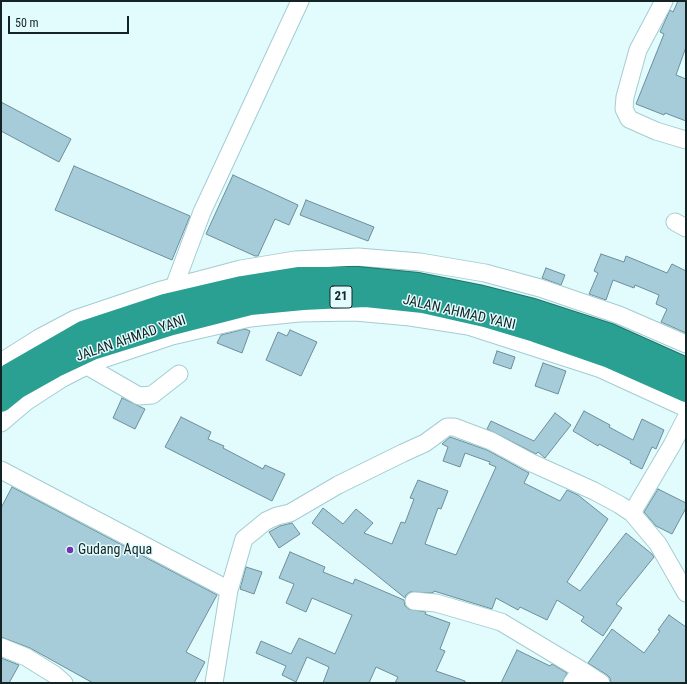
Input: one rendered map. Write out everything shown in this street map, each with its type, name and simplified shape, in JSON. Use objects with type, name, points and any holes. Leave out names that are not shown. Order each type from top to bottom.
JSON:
[{"type":"highway","name":"JALAN AHMAD YANI","points":[[1,382],[10,374],[83,332],[165,305],[242,287],[298,278],[357,278],[418,284],[478,296],[534,310],[610,335],[686,369]]},
{"type":"highway","name":"JALAN AHMAD YANI","points":[[1,401],[17,388],[58,365],[92,350],[172,324],[250,304],[303,299],[366,296],[423,302],[485,316],[535,331],[607,356],[686,391]]},
{"type":"street","points":[[174,287],[202,212],[300,1]]},
{"type":"street","points":[[664,1],[638,50],[625,97],[624,109],[629,119],[656,131],[686,140]]},
{"type":"street","points":[[1,362],[39,338],[75,319],[174,287],[240,269],[295,260],[358,257],[420,262],[485,273],[540,288],[619,315],[686,344]]},
{"type":"street","points":[[1,423],[27,401],[61,379],[94,362],[172,336],[250,318],[298,313],[355,312],[410,317],[468,326],[601,369],[686,408]]},
{"type":"street","points":[[87,366],[139,396],[152,395],[179,374]]},
{"type":"street","points":[[632,514],[686,418]]},
{"type":"street","points":[[214,683],[229,590],[244,539],[266,521],[277,516],[290,513],[338,485],[425,443],[447,427],[454,427],[491,441],[532,463],[594,491],[620,505],[632,514],[658,544],[686,593]]},
{"type":"street","points":[[1,470],[229,590]]},
{"type":"street","points":[[414,601],[436,603],[501,622],[577,676],[601,683]]},
{"type":"street","points":[[1,647],[26,657],[55,675],[64,683]]},
{"type":"building","points":[[678,1],[686,1],[686,47],[676,75],[686,79],[686,121],[665,113],[664,115],[636,104],[664,34],[660,32],[670,10],[673,12]]},
{"type":"building","points":[[1,102],[71,139],[59,162],[1,131]]},
{"type":"building","points":[[74,166],[190,216],[172,260],[55,210]]},
{"type":"building","points":[[233,175],[298,205],[289,225],[275,219],[258,256],[206,234]]},
{"type":"building","points":[[306,200],[374,227],[368,241],[300,215]]},
{"type":"building","points":[[601,254],[624,262],[626,256],[667,273],[672,264],[686,271],[686,333],[661,322],[667,309],[656,304],[659,295],[635,285],[634,288],[613,280],[606,300],[589,294],[598,273],[594,271]]},
{"type":"building","points":[[546,268],[565,275],[561,285],[542,278]]},
{"type":"building","points":[[245,329],[250,331],[242,353],[217,343],[221,335]]},
{"type":"building","points":[[290,330],[317,342],[301,376],[266,360],[278,332],[287,336]]},
{"type":"building","points":[[497,351],[515,357],[511,369],[493,363]]},
{"type":"building","points":[[543,363],[566,371],[558,394],[535,386]]},
{"type":"building","points":[[122,398],[145,409],[135,429],[113,418]]},
{"type":"building","points":[[584,411],[633,440],[642,419],[664,430],[656,449],[652,447],[642,469],[630,463],[631,461],[599,444],[598,446],[573,431]]},
{"type":"building","points":[[555,413],[571,425],[545,458],[538,452],[536,454],[487,429],[491,421],[534,441]]},
{"type":"building","points":[[181,417],[211,432],[208,439],[224,446],[223,448],[263,469],[265,465],[285,474],[272,501],[165,447]]},
{"type":"building","points":[[450,437],[487,450],[529,473],[524,483],[560,501],[567,490],[578,495],[608,519],[567,582],[580,591],[626,533],[652,554],[654,557],[616,604],[622,608],[603,636],[581,621],[584,617],[557,600],[547,620],[520,607],[518,610],[496,598],[492,609],[434,591],[433,593],[410,592],[405,598],[312,523],[323,508],[343,524],[356,509],[373,523],[364,533],[392,544],[401,522],[405,523],[414,499],[410,498],[418,480],[448,491],[441,509],[438,508],[425,544],[456,555],[496,467],[489,464],[490,462],[465,453],[460,467],[443,461],[448,447],[442,444]]},
{"type":"building","name":"Gudang Aqua","points":[[12,487],[217,595],[186,652],[205,662],[194,683],[93,683],[30,648],[1,637],[1,508]]},
{"type":"building","points":[[658,489],[686,503],[686,508],[672,534],[656,526],[644,512]]},
{"type":"building","points":[[292,523],[300,534],[279,548],[269,532],[280,526]]},
{"type":"building","points":[[290,552],[325,567],[323,572],[353,584],[355,579],[404,600],[405,606],[409,609],[426,612],[425,614],[450,623],[440,649],[445,651],[436,671],[465,681],[465,683],[395,683],[398,677],[376,667],[369,683],[323,683],[329,667],[307,657],[296,682],[282,675],[286,666],[256,653],[261,641],[291,654],[299,638],[335,654],[352,615],[312,598],[306,612],[286,603],[294,584],[279,578]]},
{"type":"building","points":[[246,567],[262,572],[254,594],[240,589]]},
{"type":"building","points":[[669,615],[686,627],[686,683],[611,683],[610,678],[607,675],[588,663],[612,629],[644,653],[660,631],[658,630]]},
{"type":"building","points":[[517,650],[550,666],[552,664],[567,673],[562,683],[501,683]]},
{"type":"building","points":[[1,658],[19,665],[9,683],[1,683]]},
{"type":"place","name":"Gudang Aqua","points":[[70,550]]}]
